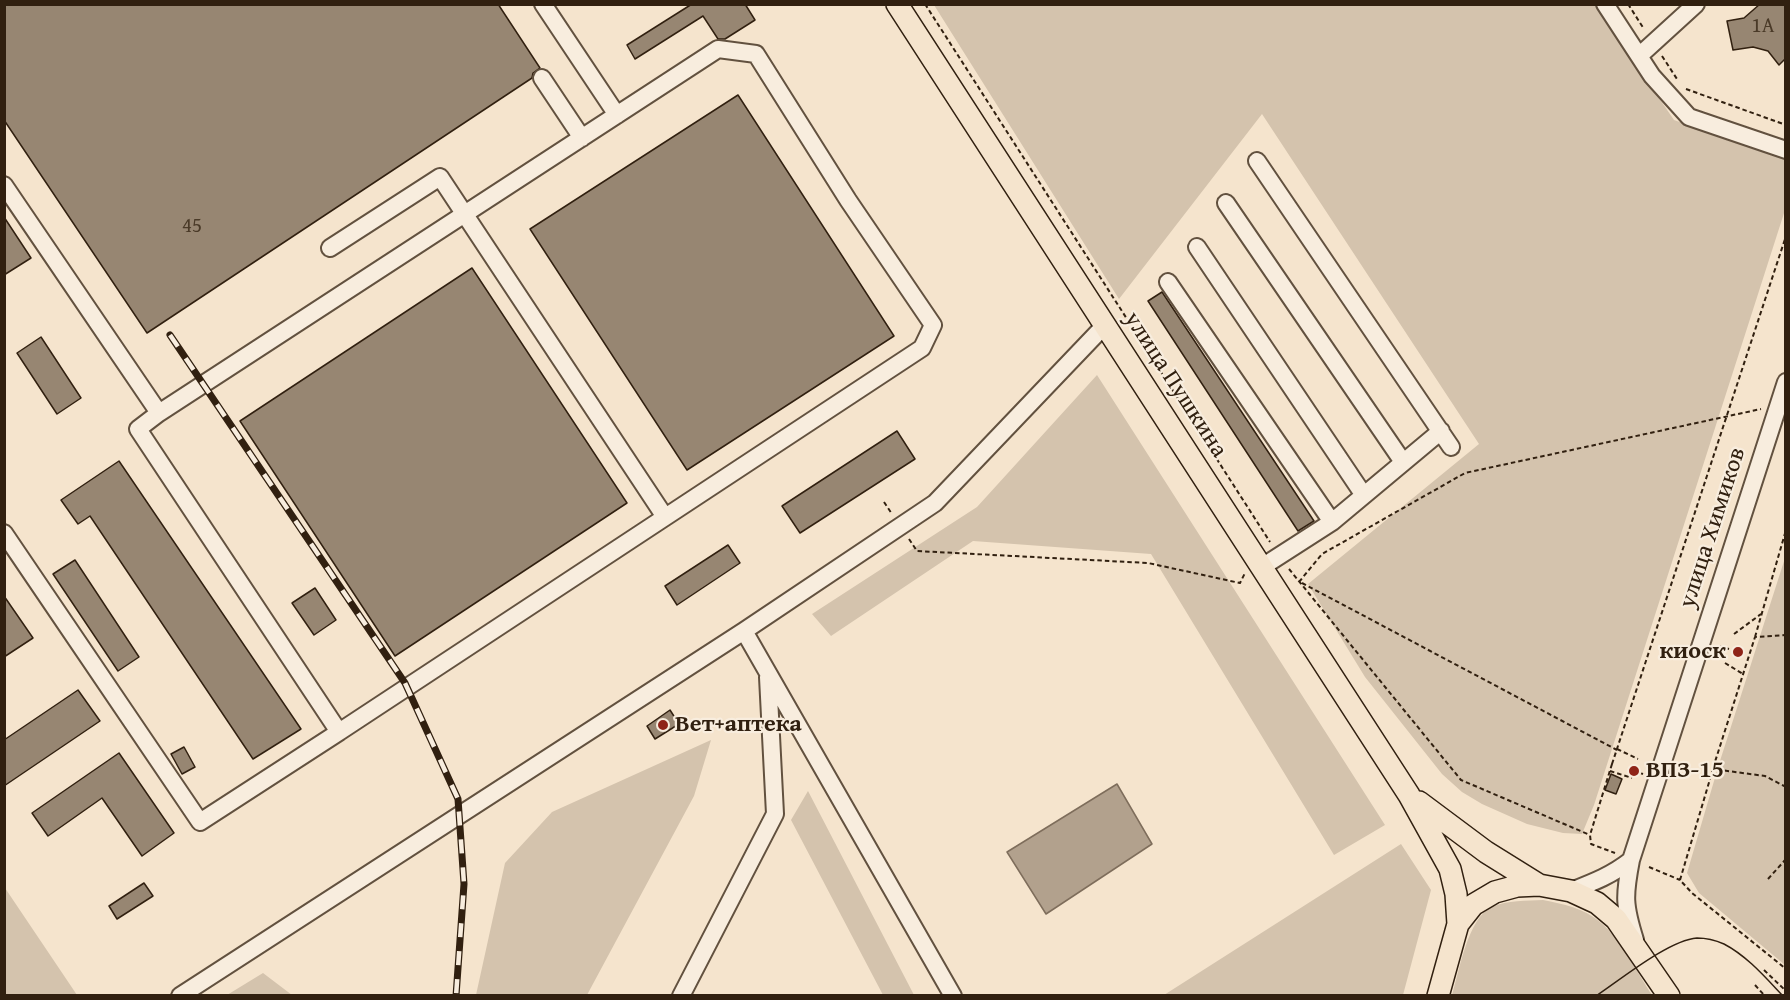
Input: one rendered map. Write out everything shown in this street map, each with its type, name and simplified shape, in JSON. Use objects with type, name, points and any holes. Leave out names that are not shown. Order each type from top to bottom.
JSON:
[{"type":"main road","name":"улица Пушкина","points":[[897,4],[1105,325],[1266,561],[1409,795],[1450,869],[1456,894],[1458,924],[1438,996]]},
{"type":"main road","name":"улица Пушкина","points":[[1409,795],[1449,826],[1539,885]]},
{"type":"main road","name":"улица Пушкина","points":[[1458,924],[1473,905],[1495,892],[1517,886],[1539,885],[1571,891],[1598,903],[1616,919],[1669,996]]},
{"type":"street","points":[[543,4],[617,115]]},
{"type":"street","points":[[1605,4],[1652,76],[1689,117],[1785,150]]},
{"type":"street","points":[[1639,56],[1696,4]]},
{"type":"street","points":[[4,533],[200,822],[339,732],[922,348],[933,325],[848,200],[756,54],[718,49],[159,413],[138,429],[339,732]]},
{"type":"street","points":[[542,78],[582,138]]},
{"type":"street","points":[[1257,161],[1451,447]]},
{"type":"street","points":[[330,248],[440,177],[665,517]]},
{"type":"street","points":[[4,186],[159,413]]},
{"type":"street","points":[[1226,203],[1403,462]]},
{"type":"street","points":[[1197,247],[1363,494]]},
{"type":"street","points":[[1168,282],[1332,522]]},
{"type":"street","points":[[180,996],[744,631],[935,503],[1105,325]]},
{"type":"street","name":"улица Химиков","points":[[1638,948],[1627,914],[1625,857],[1785,382]]},
{"type":"street","points":[[1266,561],[1332,522],[1441,431]]},
{"type":"street","points":[[744,631],[953,996]]},
{"type":"street","points":[[681,996],[775,814],[768,673]]},
{"type":"street","points":[[1571,891],[1614,873],[1625,857]]},
{"type":"path","points":[[925,4],[1266,561],[1299,582],[1638,759]]},
{"type":"path","points":[[1628,4],[1677,79]]},
{"type":"path","points":[[1683,88],[1785,125]]},
{"type":"path","points":[[1625,857],[1591,844],[1590,835],[1785,236]]},
{"type":"path","points":[[1299,582],[1322,554],[1465,473],[1761,409]]},
{"type":"path","points":[[884,502],[917,551],[1148,563],[1240,583],[1246,570],[1266,561]]},
{"type":"path","points":[[1680,880],[1755,637],[1785,530]]},
{"type":"path","points":[[1299,582],[1461,780],[1590,835]]},
{"type":"path","points":[[1734,634],[1762,613]]},
{"type":"path","points":[[1755,637],[1785,634]]},
{"type":"path","points":[[1725,663],[1743,674]]},
{"type":"path","points":[[1713,769],[1766,776],[1785,787]]},
{"type":"path","points":[[1610,771],[1632,778]]},
{"type":"path","points":[[1768,879],[1785,859]]},
{"type":"path","points":[[1649,867],[1680,880],[1692,893],[1785,969]]},
{"type":"path","points":[[1764,970],[1785,992]]},
{"type":"path","points":[[1755,985],[1765,996]]},
{"type":"shaded area","points":[[934,5],[1595,5],[1674,120],[1785,159],[1785,210],[1594,805],[1582,834],[1563,833],[1527,824],[1482,804],[1462,792],[1442,774],[1365,677],[1308,584],[1479,444],[1262,114],[1119,299]]},
{"type":"shaded area","points":[[1097,375],[1385,825],[1334,855],[1151,554],[973,541],[831,636],[812,614],[977,507]]},
{"type":"shaded area","points":[[1785,558],[1785,965],[1699,893],[1687,873],[1719,764]]},
{"type":"shaded area","points":[[711,740],[694,796],[587,995],[476,995],[505,863],[552,812]]},
{"type":"shaded area","points":[[1117,784],[1152,844],[1046,914],[1007,852]]},
{"type":"shaded area","points":[[808,791],[914,995],[883,995],[791,820]]},
{"type":"shaded area","points":[[1401,844],[1431,890],[1403,995],[1164,995]]},
{"type":"shaded area","points":[[5,888],[77,995],[5,995]]},
{"type":"shaded area","points":[[1543,900],[1580,910],[1600,922],[1622,947],[1652,995],[1452,995],[1471,933],[1484,913],[1504,903]]},
{"type":"shaded area","points":[[263,973],[292,995],[227,995]]},
{"type":"building","points":[[4,4],[498,4],[540,68],[533,73],[532,78],[147,333],[4,120]]},
{"type":"building","points":[[692,4],[745,4],[755,20],[725,39],[718,39],[703,16],[635,59],[627,45]]},
{"type":"building","points":[[1760,4],[1785,4],[1785,59],[1779,65],[1768,51],[1753,47],[1733,50],[1727,21],[1744,18]]},
{"type":"building","points":[[738,95],[894,336],[687,470],[530,229]]},
{"type":"building","points":[[4,217],[31,258],[4,275]]},
{"type":"building","points":[[472,268],[627,503],[395,656],[240,421]]},
{"type":"building","points":[[1162,292],[1314,521],[1298,531],[1148,301]]},
{"type":"building","points":[[41,337],[81,398],[57,414],[17,353]]},
{"type":"building","points":[[897,431],[915,459],[800,533],[782,506]]},
{"type":"building","points":[[119,461],[301,729],[253,759],[90,516],[78,524],[61,500]]},
{"type":"building","points":[[728,545],[740,563],[677,605],[665,586]]},
{"type":"building","points":[[75,560],[139,657],[118,671],[53,574]]},
{"type":"building","points":[[315,588],[336,620],[314,635],[292,603]]},
{"type":"building","points":[[4,596],[33,638],[4,657]]},
{"type":"building","points":[[78,690],[100,721],[4,786],[4,740]]},
{"type":"building","name":"Вет+аптека","points":[[670,710],[679,724],[655,739],[647,726]]},
{"type":"building","points":[[184,747],[195,767],[182,774],[171,754]]},
{"type":"building","points":[[119,753],[174,833],[142,856],[102,798],[48,836],[32,813]]},
{"type":"building","points":[[1611,774],[1622,779],[1616,794],[1605,790]]},
{"type":"building","points":[[144,883],[153,896],[117,919],[109,906]]},
{"type":"tram line","points":[[1596,996],[1659,953],[1686,940],[1697,938],[1717,941],[1732,949],[1755,967],[1783,996]]},
{"type":"railway","points":[[170,335],[405,683],[458,799],[464,884],[456,996]]},
{"type":"place","name":"киоск","points":[[1738,652]]},
{"type":"place","name":"Вет+аптека","points":[[663,725]]},
{"type":"place","name":"ВПЗ-15","points":[[1634,771]]}]
